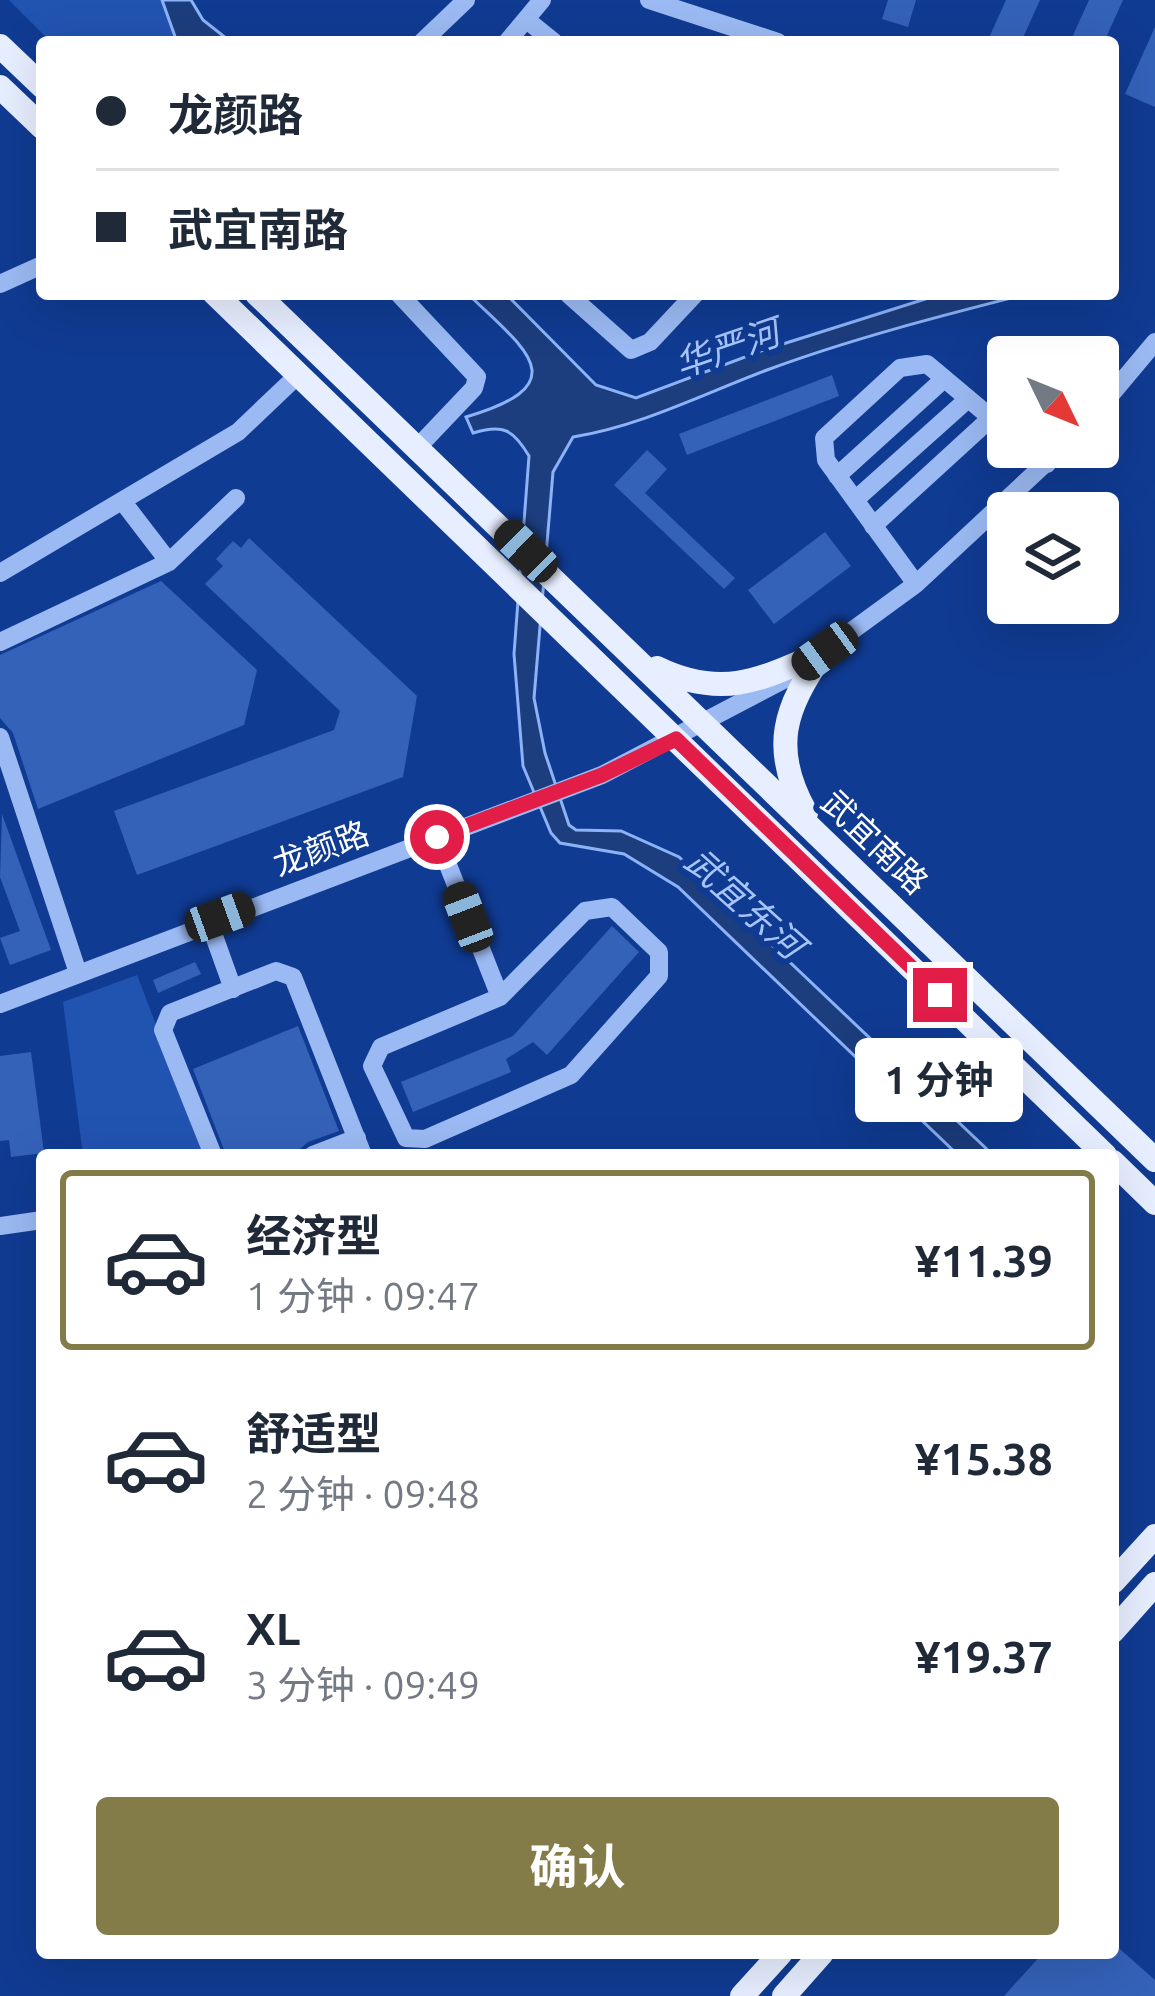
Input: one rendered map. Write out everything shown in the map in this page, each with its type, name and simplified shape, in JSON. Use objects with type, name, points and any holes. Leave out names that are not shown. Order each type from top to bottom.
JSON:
[{"type":"main road","points":[[0,46],[36,80]]},
{"type":"main road","points":[[0,87],[36,121]]},
{"type":"main road","points":[[221,300],[298,374]]},
{"type":"main road","points":[[263,300],[417,448]]},
{"type":"main road","name":"武宜南路","points":[[298,374],[1100,1149]]},
{"type":"main road","name":"武宜南路","points":[[417,448],[1155,1160]]},
{"type":"main road","points":[[638,658],[685,681],[722,686],[766,678],[825,651]]},
{"type":"main road","points":[[816,830],[792,789],[786,724],[793,695],[825,651]]},
{"type":"main road","points":[[1119,1168],[1155,1203]]},
{"type":"main road","points":[[1119,1575],[1155,1535]]},
{"type":"main road","points":[[1119,1624],[1155,1584]]},
{"type":"main road","points":[[742,1996],[776,1959]]},
{"type":"main road","points":[[784,1996],[817,1959]]},
{"type":"street","points":[[428,36],[466,0]]},
{"type":"street","points":[[513,36],[542,0]]},
{"type":"street","points":[[649,0],[760,36]]},
{"type":"street","points":[[528,21],[547,36]]},
{"type":"street","points":[[0,284],[36,268]]},
{"type":"street","points":[[405,300],[477,377],[474,388],[417,448]]},
{"type":"street","points":[[575,300],[631,350],[650,343],[689,300]]},
{"type":"street","points":[[1119,385],[1155,342]]},
{"type":"street","points":[[916,584],[826,460],[824,438],[900,368],[927,364],[987,415]]},
{"type":"street","points":[[0,573],[238,432],[298,374]]},
{"type":"street","points":[[837,476],[944,379]]},
{"type":"street","points":[[855,500],[968,399]]},
{"type":"street","points":[[873,526],[987,422]]},
{"type":"street","name":"龙颜路","points":[[0,1004],[575,785],[706,724],[825,651],[916,584],[1043,468]]},
{"type":"street","points":[[0,642],[169,562],[236,499]]},
{"type":"street","points":[[123,502],[169,562]]},
{"type":"street","points":[[0,736],[78,973]]},
{"type":"street","points":[[437,837],[500,997]]},
{"type":"street","points":[[612,907],[659,952],[659,976],[571,1076],[425,1139],[406,1138],[372,1066],[381,1047],[500,997],[585,911],[612,907]]},
{"type":"street","points":[[208,922],[233,989]]},
{"type":"street","points":[[211,1149],[163,1030],[170,1013],[275,971],[293,977],[360,1147]]},
{"type":"street","points":[[0,1226],[36,1221]]},
{"type":"shaded area","points":[[9,0],[162,0],[175,36],[45,36]]},
{"type":"shaded area","points":[[162,0],[191,0],[203,20],[223,36],[175,36]]},
{"type":"shaded area","points":[[474,300],[512,300],[596,385],[636,398],[764,350],[922,300],[1004,300],[831,348],[647,417],[573,437],[553,472],[534,698],[545,753],[569,825],[576,830],[621,831],[679,857],[987,1149],[952,1149],[678,887],[624,854],[560,843],[551,833],[523,766],[514,654],[529,456],[506,431],[473,433],[466,417],[501,405],[522,392],[531,378],[531,364],[508,332]]},
{"type":"shaded area","points":[[137,975],[204,1149],[82,1149],[63,1002]]},
{"type":"building","points":[[888,0],[916,0],[908,27],[882,19]]},
{"type":"building","points":[[1006,0],[1040,0],[1024,36],[990,36]]},
{"type":"building","points":[[1089,0],[1123,0],[1107,36],[1073,36]]},
{"type":"building","points":[[1155,27],[1155,107],[1125,94]]},
{"type":"building","points":[[832,375],[839,396],[687,455],[679,434]]},
{"type":"building","points":[[647,450],[667,469],[645,493],[735,578],[724,589],[614,485]]},
{"type":"building","points":[[825,532],[851,566],[774,624],[748,590]]},
{"type":"building","points":[[249,538],[417,696],[403,777],[137,875],[114,811],[334,730],[340,711],[205,584],[223,566],[216,559],[233,541],[241,548]]},
{"type":"building","points":[[161,581],[257,670],[244,725],[38,809],[13,733],[0,718],[0,655]]},
{"type":"building","points":[[2,814],[51,950],[10,965],[0,938],[20,931],[0,877]]},
{"type":"building","points":[[612,926],[639,952],[547,1055],[533,1042],[506,1059],[511,1072],[413,1112],[401,1082],[513,1036]]},
{"type":"building","points":[[195,962],[201,974],[158,993],[153,980]]},
{"type":"building","points":[[298,1026],[339,1131],[300,1149],[224,1149],[193,1069]]},
{"type":"building","points":[[31,1052],[43,1149],[36,1149],[36,1154],[11,1157],[9,1140],[0,1141],[0,1056]]},
{"type":"building","points":[[1119,1948],[1155,1980],[1155,1996],[1004,1996],[1038,1959],[1119,1959]]},
{"type":"route","points":[[437,837],[602,775],[676,739],[940,995]]},
{"type":"water label","name":"华严河","points":[[727,348]]},
{"type":"water label","name":"武宜东河","points":[[745,903]]}]
